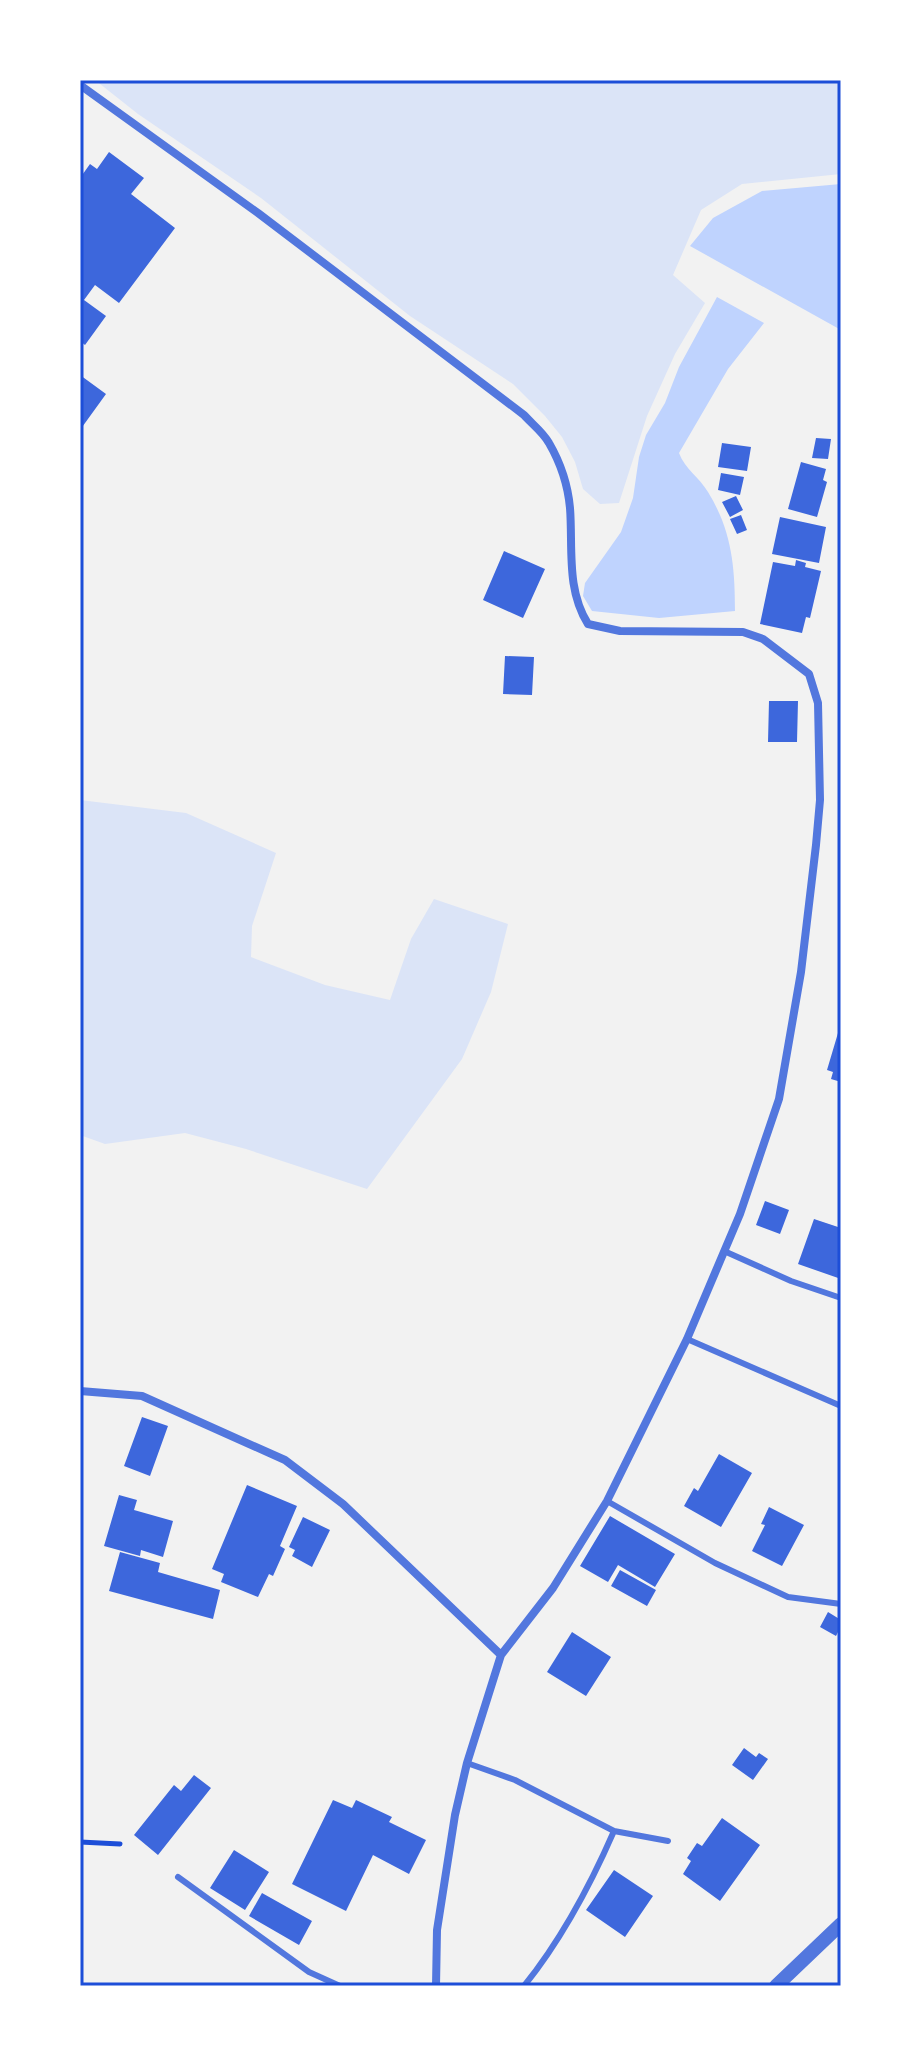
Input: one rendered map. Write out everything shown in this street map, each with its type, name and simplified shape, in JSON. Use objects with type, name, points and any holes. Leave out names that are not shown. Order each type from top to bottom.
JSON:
[{"type":"street","points":[[80,85],[258,213],[524,415],[548,440],[561,467],[570,506],[571,569],[577,607],[588,624],[620,631],[743,632],[763,639],[809,674],[818,703],[820,800],[801,972],[779,1099],[740,1214],[687,1339],[607,1501],[553,1588],[501,1655],[467,1763],[455,1815],[437,1930],[436,1986]]},
{"type":"street","points":[[80,1391],[142,1396],[285,1460],[343,1504],[501,1655]]},
{"type":"street","points":[[776,1986],[841,1924]]},
{"type":"lane","points":[[724,1251],[791,1281],[841,1298]]},
{"type":"lane","points":[[687,1339],[841,1406]]},
{"type":"lane","points":[[607,1501],[715,1563],[788,1597],[841,1604]]},
{"type":"lane","points":[[467,1763],[515,1780],[614,1831],[668,1841]]},
{"type":"lane","points":[[524,1986],[543,1962],[593,1879],[614,1831]]},
{"type":"lane","points":[[178,1877],[309,1972],[340,1986]]},
{"type":"path","points":[[80,1842],[120,1844]]},
{"type":"shaded area","points":[[95,80],[841,80],[841,174],[742,184],[701,210],[673,275],[705,303],[675,354],[647,416],[619,503],[600,504],[583,489],[575,462],[562,437],[513,384],[410,316],[261,198],[138,114]]},
{"type":"shaded area","points":[[80,800],[186,813],[276,853],[252,926],[251,957],[325,985],[390,1000],[411,939],[434,899],[508,924],[491,992],[462,1059],[367,1189],[246,1149],[185,1133],[105,1144],[80,1135]]},
{"type":"water","points":[[841,184],[841,330],[690,246],[713,218],[762,191]]},
{"type":"water","points":[[717,297],[764,323],[728,369],[679,453],[708,492],[727,535],[733,564],[735,611],[659,618],[592,611],[583,596],[585,583],[621,532],[633,498],[639,457],[646,435]]},
{"type":"building","points":[[109,152],[144,178],[131,194],[175,228],[119,303],[95,285],[84,300],[106,316],[85,345],[80,341],[80,178],[90,164],[97,169]]},
{"type":"building","points":[[80,375],[106,394],[80,430]]},
{"type":"building","points":[[816,438],[831,439],[828,459],[812,458]]},
{"type":"building","points":[[722,443],[751,447],[747,471],[718,467]]},
{"type":"building","points":[[801,462],[826,469],[823,480],[827,482],[817,517],[788,509]]},
{"type":"building","points":[[721,473],[744,477],[740,495],[718,490]]},
{"type":"building","points":[[736,496],[743,510],[730,517],[722,502]]},
{"type":"building","points":[[741,515],[747,530],[737,534],[730,519]]},
{"type":"building","points":[[780,517],[826,527],[819,563],[772,554]]},
{"type":"building","points":[[504,551],[545,569],[523,618],[483,600]]},
{"type":"building","points":[[796,560],[806,563],[805,567],[821,571],[810,618],[806,617],[802,633],[760,624],[773,562],[795,566]]},
{"type":"building","points":[[505,656],[534,657],[532,695],[503,694]]},
{"type":"building","points":[[769,701],[798,701],[797,742],[768,742]]},
{"type":"building","points":[[838,1033],[841,1034],[841,1082],[831,1079],[833,1072],[827,1070]]},
{"type":"building","points":[[765,1201],[789,1210],[780,1234],[756,1225]]},
{"type":"building","points":[[814,1219],[841,1228],[841,1279],[798,1264]]},
{"type":"building","points":[[142,1417],[168,1426],[150,1476],[124,1466]]},
{"type":"building","points":[[719,1454],[752,1473],[721,1527],[684,1506],[694,1488],[698,1491]]},
{"type":"building","points":[[247,1485],[297,1506],[280,1546],[285,1549],[273,1576],[269,1574],[258,1597],[221,1582],[224,1574],[212,1569]]},
{"type":"building","points":[[119,1495],[137,1500],[134,1510],[173,1521],[163,1557],[141,1550],[140,1556],[104,1546]]},
{"type":"building","points":[[769,1507],[804,1525],[782,1566],[752,1551],[765,1525],[761,1524]]},
{"type":"building","points":[[610,1516],[675,1554],[655,1587],[618,1565],[608,1582],[580,1566]]},
{"type":"building","points":[[303,1517],[330,1530],[312,1567],[292,1556],[295,1550],[289,1547]]},
{"type":"building","points":[[120,1552],[160,1563],[158,1572],[220,1590],[213,1619],[109,1591]]},
{"type":"building","points":[[620,1570],[656,1590],[647,1606],[611,1586]]},
{"type":"building","points":[[828,1612],[841,1620],[836,1636],[820,1627]]},
{"type":"building","points":[[572,1632],[611,1657],[586,1696],[547,1672]]},
{"type":"building","points":[[744,1748],[756,1757],[759,1753],[768,1759],[753,1780],[732,1765]]},
{"type":"building","points":[[194,1775],[211,1788],[158,1855],[134,1835],[174,1785],[181,1791]]},
{"type":"building","points":[[333,1800],[352,1808],[356,1800],[392,1817],[389,1822],[426,1840],[409,1874],[373,1855],[346,1911],[292,1884]]},
{"type":"building","points":[[722,1818],[760,1845],[720,1901],[683,1874],[691,1861],[687,1858],[697,1843],[702,1846]]},
{"type":"building","points":[[234,1850],[269,1872],[245,1910],[210,1888]]},
{"type":"building","points":[[614,1870],[653,1896],[625,1937],[586,1910]]},
{"type":"building","points":[[262,1893],[312,1921],[299,1945],[249,1916]]}]
